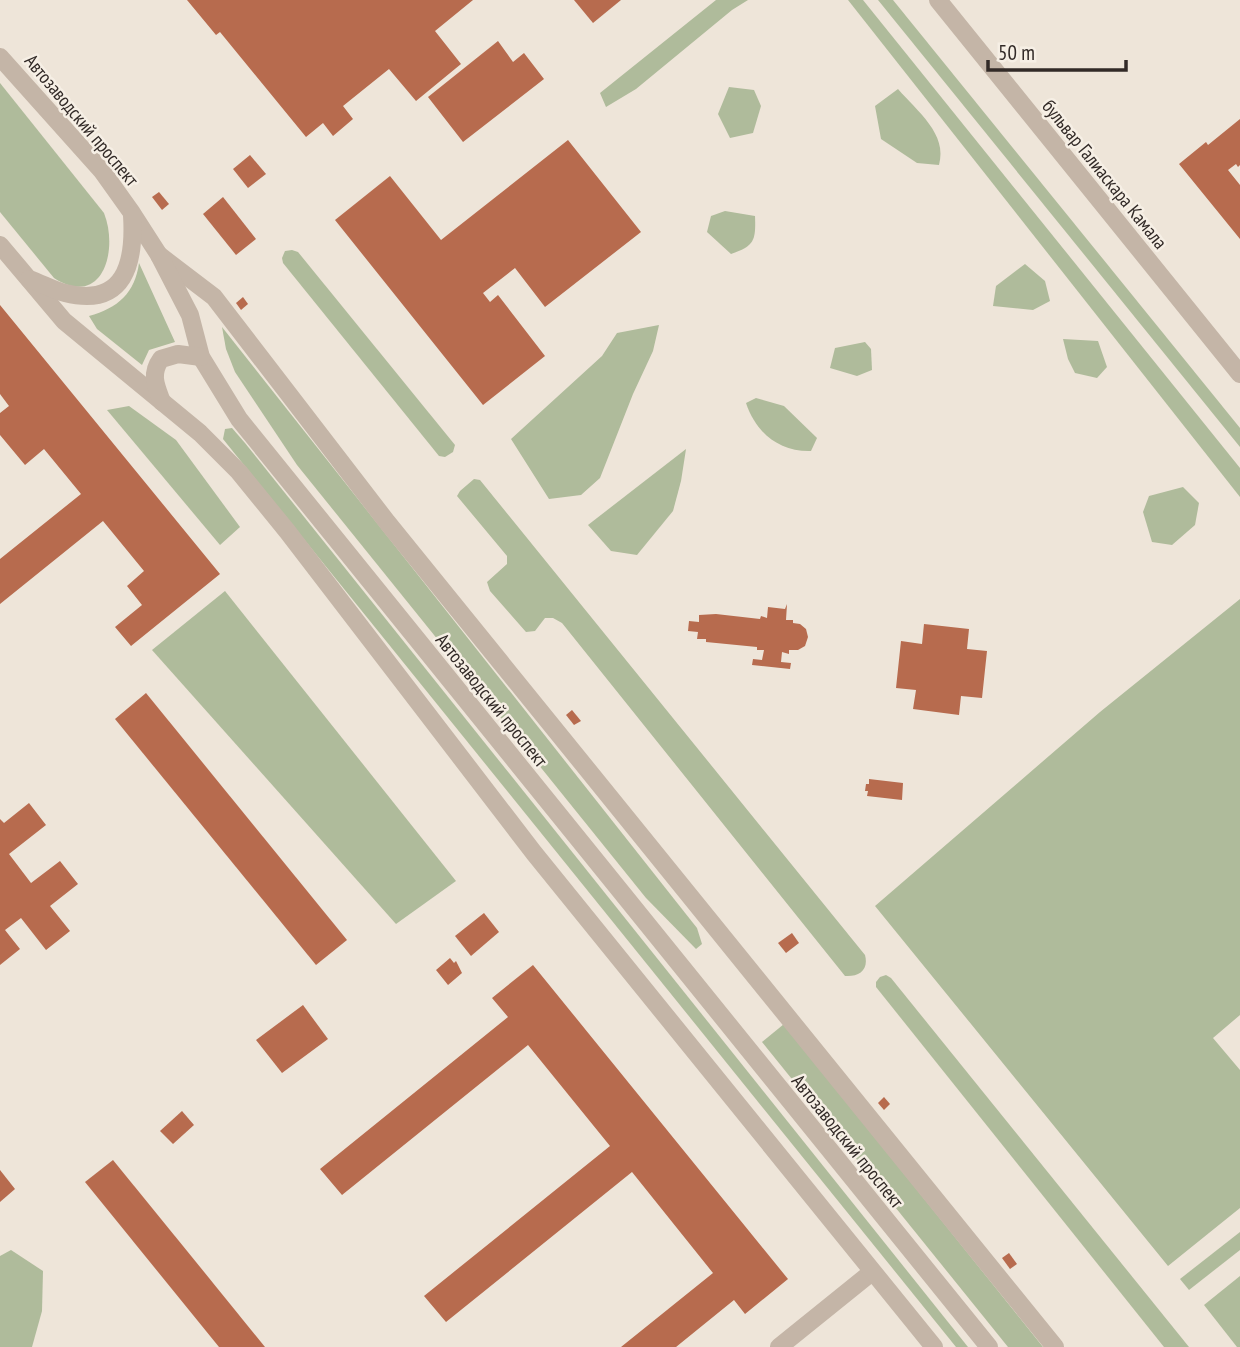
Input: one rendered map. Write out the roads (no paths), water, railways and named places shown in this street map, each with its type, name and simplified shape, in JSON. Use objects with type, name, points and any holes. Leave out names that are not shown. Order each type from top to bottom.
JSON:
[{"type":"street","name":"бульвар Галиаскара Камала","points":[[938,0],[1240,374]]},
{"type":"street","name":"Автозаводский проспект","points":[[0,57],[102,171],[132,213],[159,255],[190,315],[201,357],[239,419],[989,1347]]},
{"type":"street","points":[[26,277],[64,293],[88,296],[107,292],[123,279],[131,261],[134,241],[132,213]]},
{"type":"street","points":[[0,245],[64,321],[223,453],[534,853],[934,1347]]},
{"type":"street","points":[[159,255],[214,297],[387,522],[1055,1347]]},
{"type":"street","points":[[162,402],[153,379],[156,365],[161,359],[178,354],[201,357]]},
{"type":"street","points":[[779,1347],[872,1272]]}]
